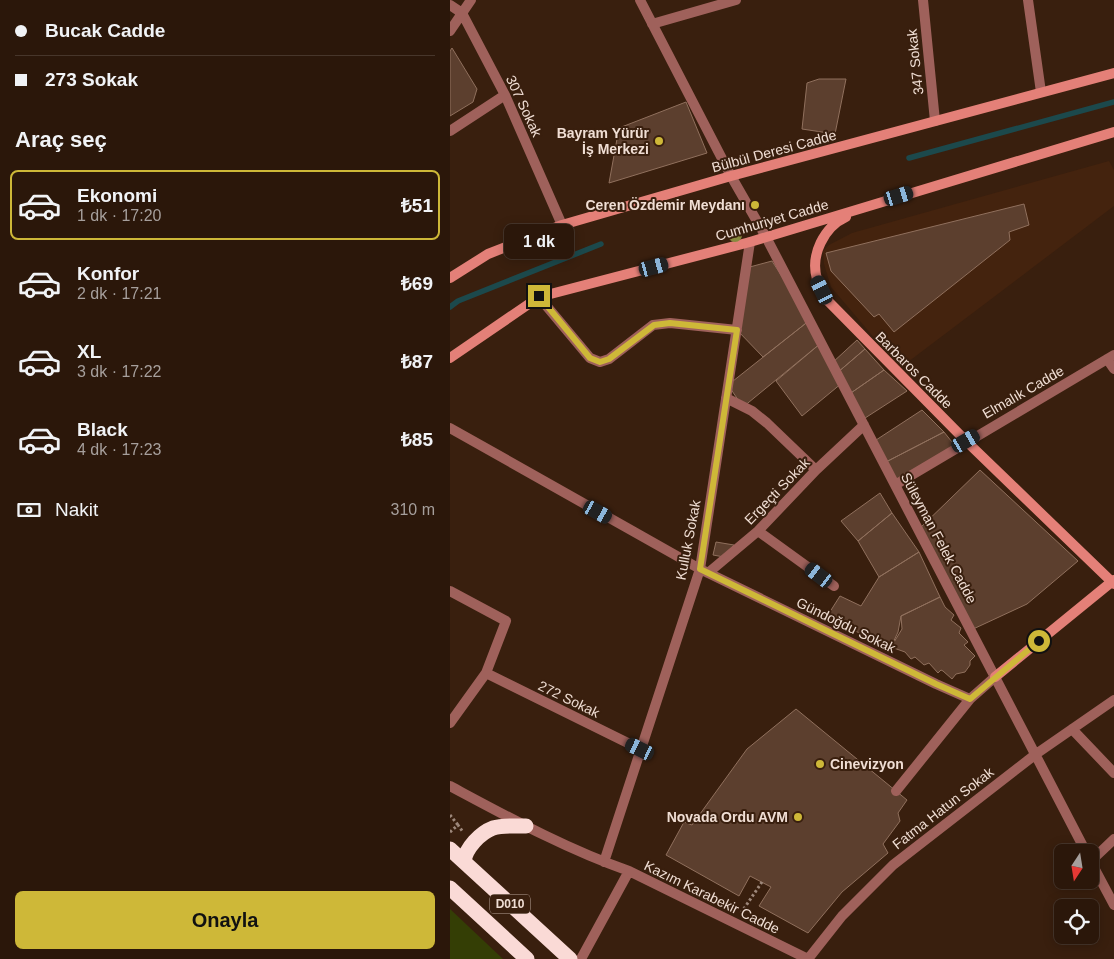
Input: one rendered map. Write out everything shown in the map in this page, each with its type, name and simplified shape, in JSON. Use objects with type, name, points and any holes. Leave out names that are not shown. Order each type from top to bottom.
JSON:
[{"type":"highway","points":[[464,861],[468,850],[474,843],[493,828],[526,826]]},
{"type":"highway","name":"D010","points":[[450,849],[570,959]]},
{"type":"highway","name":"D010","points":[[450,888],[527,959]]},
{"type":"street","points":[[450,31],[471,0]]},
{"type":"street","name":"Süleyman Felek Cadde","points":[[640,0],[731,176],[766,237],[1082,844]]},
{"type":"street","points":[[652,24],[736,0]]},
{"type":"street","name":"347 Sokak","points":[[922,0],[935,121]]},
{"type":"street","points":[[1028,0],[1041,92]]},
{"type":"street","name":"307 Sokak","points":[[450,5],[462,14],[504,95],[562,225]]},
{"type":"street","name":"Bülbül Deresi Cadde","points":[[450,278],[488,254],[562,225],[731,176],[1114,73]]},
{"type":"street","points":[[450,131],[504,95]]},
{"type":"street","name":"Cumhuriyet Cadde","points":[[450,358],[539,296],[750,242],[1114,132]]},
{"type":"street","name":"Barbaros Cadde","points":[[867,206],[836,221],[824,236],[815,265],[817,280],[827,300],[966,441],[1113,582]]},
{"type":"street","name":"Kulluk Sokak","points":[[604,862],[640,749],[704,571],[726,398],[750,242]]},
{"type":"street","points":[[539,296],[590,358],[600,362],[609,359],[654,325],[670,323],[737,330]]},
{"type":"street","points":[[1110,357],[1114,369]]},
{"type":"street","name":"Elmalık Cadde","points":[[895,484],[1110,357]]},
{"type":"street","points":[[726,398],[752,412],[767,423],[816,470]]},
{"type":"street","name":"Ergeçti Sokak","points":[[704,571],[758,531],[816,470],[864,425]]},
{"type":"street","name":"Gündoğdu Sokak","points":[[450,428],[704,571],[970,699]]},
{"type":"street","points":[[758,531],[834,586]]},
{"type":"street","points":[[896,791],[970,699],[1113,582]]},
{"type":"street","points":[[450,591],[506,621],[486,673],[450,723]]},
{"type":"street","name":"272 Sokak","points":[[486,673],[640,749]]},
{"type":"street","name":"Fatma Hatun Sokak","points":[[808,959],[842,916],[893,865],[1036,754],[1114,700]]},
{"type":"street","points":[[1072,730],[1114,773]]},
{"type":"street","name":"Kazım Karabekir Cadde","points":[[450,786],[526,826],[604,862],[629,871],[808,959]]},
{"type":"street","points":[[1099,852],[1114,840]]},
{"type":"street","points":[[581,959],[629,871]]},
{"type":"street","points":[[1099,877],[1113,903]]},
{"type":"path","points":[[450,815],[461,830]]},
{"type":"path","points":[[450,833],[458,826]]},
{"type":"path","points":[[734,923],[762,882]]},
{"type":"shaded area","points":[[1109,161],[1114,170],[1114,206],[900,368],[831,287],[824,264],[823,251],[829,245],[852,233]]},
{"type":"green space","points":[[450,909],[503,959],[450,959]]},
{"type":"building","points":[[452,48],[477,89],[473,102],[450,116],[450,51]]},
{"type":"building","points":[[819,79],[846,79],[835,134],[802,129],[807,83]]},
{"type":"building","name":"Bayram Yürür İş Merkezi","points":[[686,102],[707,153],[609,183],[619,128]]},
{"type":"building","points":[[1024,204],[1029,225],[1009,232],[1010,240],[894,332],[879,314],[874,317],[831,271],[826,253]]},
{"type":"building","points":[[772,261],[810,320],[763,357],[737,330],[746,268]]},
{"type":"building","points":[[810,320],[821,343],[743,407],[728,385]]},
{"type":"building","points":[[857,340],[865,349],[837,373],[832,363]]},
{"type":"building","points":[[821,343],[842,383],[802,416],[776,381]]},
{"type":"building","points":[[865,349],[884,370],[848,395],[837,373]]},
{"type":"building","points":[[884,370],[907,391],[862,420],[848,395]]},
{"type":"building","points":[[922,410],[944,432],[884,463],[873,442]]},
{"type":"building","points":[[944,432],[956,447],[895,485],[884,463]]},
{"type":"building","points":[[980,470],[1078,561],[1027,604],[971,630],[919,529]]},
{"type":"building","points":[[880,493],[892,513],[858,541],[841,521]]},
{"type":"building","points":[[892,513],[919,552],[879,577],[858,541]]},
{"type":"building","points":[[716,542],[734,545],[724,557],[713,555]]},
{"type":"building","points":[[919,552],[940,597],[901,616],[898,632],[891,647],[826,618],[840,596],[861,606],[879,577]]},
{"type":"building","points":[[940,597],[945,607],[954,615],[951,620],[961,628],[959,633],[968,642],[964,645],[975,656],[970,661],[970,665],[965,672],[956,674],[952,679],[941,670],[938,673],[929,663],[924,665],[915,657],[911,659],[905,652],[891,647],[902,629],[901,616]]},
{"type":"building","name":"Novada Ordu AVM","points":[[796,709],[907,800],[898,813],[900,821],[883,844],[888,853],[842,892],[808,933],[759,906],[771,887],[750,876],[739,896],[666,855],[684,822],[692,825],[747,749]]},
{"type":"waterway","points":[[909,158],[1114,102]]},
{"type":"waterway","points":[[450,307],[458,301],[601,244]]},
{"type":"place","name":"Bayram Yürür İş Merkezi","points":[[659,141]]},
{"type":"place","name":"Ceren Özdemir Meydanı","points":[[755,205]]},
{"type":"place","name":"Cinevizyon","points":[[820,764]]},
{"type":"place","name":"Novada Ordu AVM","points":[[798,817]]},
{"type":"route","points":[[539,296],[590,358],[600,362],[609,359],[654,325],[670,323],[693,324],[737,330],[700,569],[970,699],[1039,641]]}]
